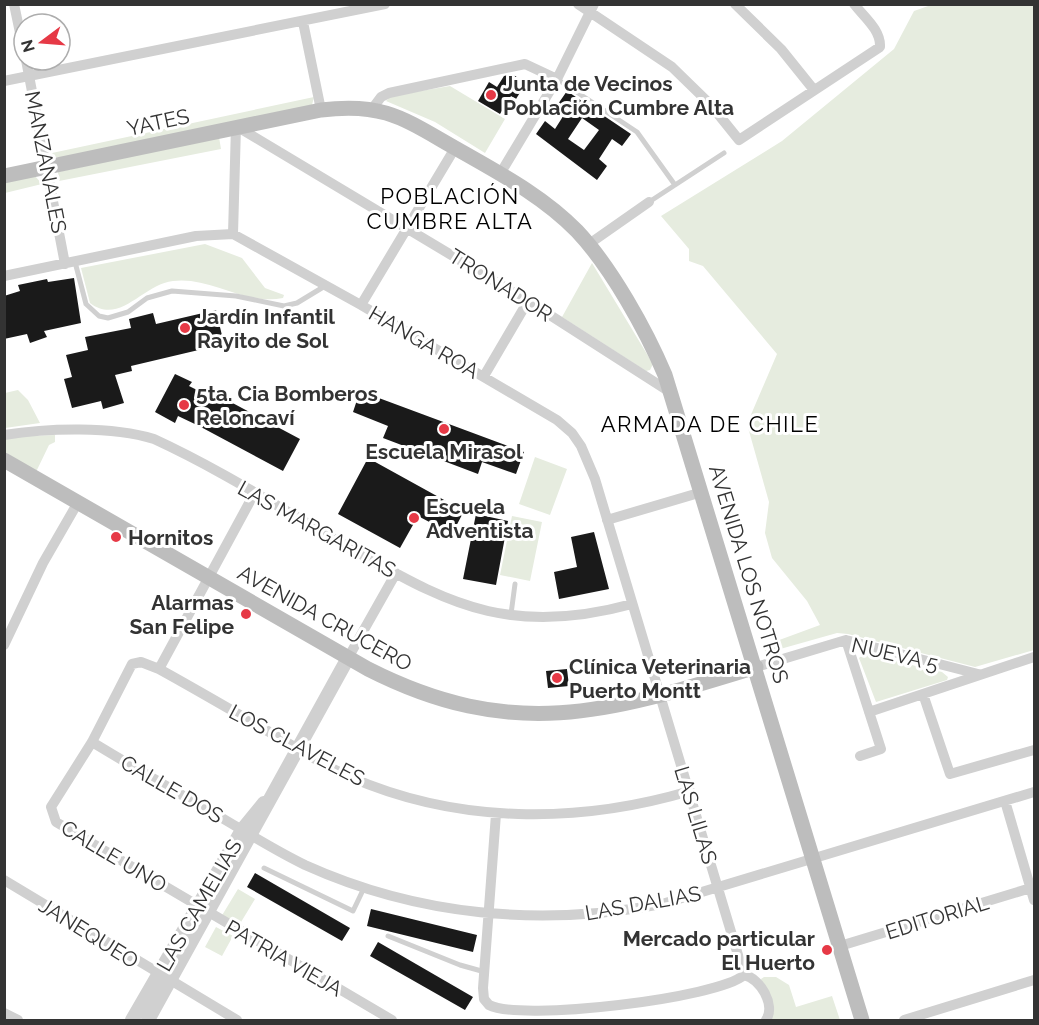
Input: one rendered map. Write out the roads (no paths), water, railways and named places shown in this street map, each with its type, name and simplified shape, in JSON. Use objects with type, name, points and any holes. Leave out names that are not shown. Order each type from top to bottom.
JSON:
[{"type":"main road","name":"AVENIDA LOS NOTROS","points":[[321,110],[351,107],[372,109],[420,127],[501,174],[559,215],[589,244],[642,327],[671,392],[862,1020]]},
{"type":"main road","name":"YATES","points":[[4,176],[321,110]]},
{"type":"main road","name":"AVENIDA CRUCERO","points":[[4,460],[348,658],[389,680],[432,697],[499,712],[568,714],[615,708],[756,668]]},
{"type":"street","points":[[4,81],[385,4]]},
{"type":"street","points":[[579,4],[592,9],[672,67],[710,104],[739,140],[880,47],[881,39],[854,4]]},
{"type":"street","points":[[735,4],[781,49],[814,90]]},
{"type":"street","points":[[501,174],[557,79],[592,9]]},
{"type":"street","points":[[303,22],[321,110]]},
{"type":"street","points":[[372,109],[381,97],[389,93],[525,64],[557,79]]},
{"type":"street","name":"MANZANALES","points":[[28,72],[70,263]]},
{"type":"street","points":[[4,276],[196,236],[233,234],[236,126]]},
{"type":"street","name":"TRONADOR","points":[[236,126],[528,301],[671,392]]},
{"type":"street","points":[[361,305],[455,148]]},
{"type":"street","points":[[589,244],[649,202]]},
{"type":"street","name":"HANGA ROA","points":[[233,234],[484,376],[557,420],[572,433],[581,446],[595,479],[659,696]]},
{"type":"street","points":[[484,376],[528,301]]},
{"type":"street","name":"LAS MARGARITAS","points":[[4,435],[104,432],[140,435],[169,446],[396,573],[451,600],[510,615],[571,616],[632,604]]},
{"type":"street","points":[[607,520],[702,492]]},
{"type":"street","points":[[92,742],[132,664],[141,662],[159,669],[254,494]]},
{"type":"street","points":[[4,645],[43,563],[77,504]]},
{"type":"street","name":"LAS CAMELIAS","points":[[148,1020],[164,979],[247,833],[251,815],[271,795],[396,573]]},
{"type":"street","points":[[846,640],[881,749],[860,756]]},
{"type":"street","name":"NUEVA 5","points":[[756,668],[846,640],[978,674]]},
{"type":"street","points":[[869,712],[1035,657]]},
{"type":"street","name":"LOS CLAVELES","points":[[159,669],[349,776],[377,787],[435,803],[496,814],[550,815],[607,810],[690,792]]},
{"type":"street","points":[[923,694],[950,774],[1035,750]]},
{"type":"street","name":"LAS LILAS","points":[[659,696],[743,972]]},
{"type":"street","name":"CALLE UNO","points":[[92,742],[51,807],[56,822],[202,910]]},
{"type":"street","name":"CALLE DOS","points":[[92,742],[247,833]]},
{"type":"street","name":"LAS DALIAS","points":[[247,833],[305,865],[364,888],[424,904],[489,914],[545,916],[604,913],[662,904],[718,889],[1035,792]]},
{"type":"street","points":[[1005,801],[1033,887],[1035,900]]},
{"type":"street","points":[[496,814],[484,999],[489,1005],[500,1009],[580,1011],[683,994],[730,982],[743,972],[756,979],[762,986],[769,1013],[766,1020]]},
{"type":"street","name":"JANEQUEO","points":[[4,880],[164,979],[237,1020]]},
{"type":"street","name":"EDITORIAL","points":[[840,946],[1033,887]]},
{"type":"street","name":"PATRIA VIEJA","points":[[202,910],[378,1017],[392,1020]]},
{"type":"street","name":"LAS CAMELIAS","points":[[132,1020],[164,979]]},
{"type":"street","points":[[904,1020],[1035,981]]},
{"type":"street","points":[[580,1011],[586,1020]]},
{"type":"street","points":[[4,1013],[18,1020]]},
{"type":"lane","points":[[557,79],[637,132],[675,185]]},
{"type":"lane","points":[[649,202],[724,153]]},
{"type":"lane","points":[[70,263],[86,304],[99,316],[108,318],[123,314],[147,298],[172,291],[236,296],[284,306],[297,303],[325,285]]},
{"type":"lane","points":[[510,615],[515,584]]},
{"type":"lane","points":[[264,868],[353,910],[364,888]]},
{"type":"lane","points":[[388,936],[460,965],[485,972]]},
{"type":"place","name":"Junta de Vecinos Población Cumbre Alta","points":[[491,95]]},
{"type":"place","name":"Jardín Infantil Rayito de Sol","points":[[185,328]]},
{"type":"place","name":"5ta. Cia Bomberos Reloncaví","points":[[184,405]]},
{"type":"place","name":"Escuela Mirasol","points":[[444,429]]},
{"type":"place","name":"Escuela Adventista","points":[[414,518]]},
{"type":"place","name":"Hornitos","points":[[116,537]]},
{"type":"place","name":"Alarmas San Felipe","points":[[246,614]]},
{"type":"place","name":"Clínica Veterinaria Puerto Montt","points":[[557,678]]},
{"type":"place","name":"Mercado particular El Huerto","points":[[827,950]]},
{"type":"district","name":"POBLACIÓN CUMBRE ALTA","points":[[450,208]]},
{"type":"district","name":"ARMADA DE CHILE","points":[[710,424]]}]
